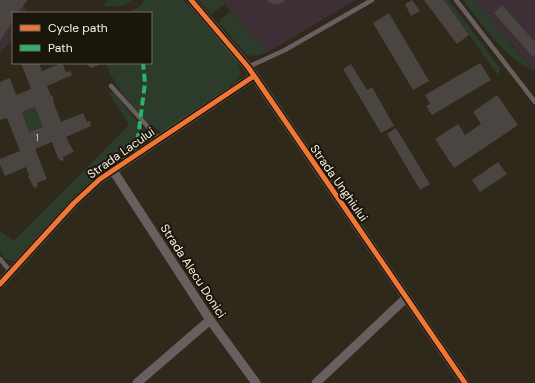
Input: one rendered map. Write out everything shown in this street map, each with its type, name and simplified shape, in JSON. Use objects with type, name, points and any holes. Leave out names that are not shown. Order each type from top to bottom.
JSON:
[{"type":"street","name":"Strada Unghiului","points":[[191,0],[254,76],[465,383]]},
{"type":"street","name":"Strada Lacului","points":[[0,284],[74,203],[112,170],[254,76]]},
{"type":"street","name":"Strada Alecu Donici","points":[[112,170],[210,320],[256,383]]},
{"type":"street","points":[[316,383],[406,298]]},
{"type":"street","points":[[138,383],[210,320]]},
{"type":"lane","points":[[248,68],[285,50],[372,0]]},
{"type":"lane","points":[[456,0],[535,102]]},
{"type":"lane","points":[[111,86],[159,139]]},
{"type":"lane","points":[[0,259],[11,272]]},
{"type":"shaded area","points":[[0,0],[28,0],[23,6],[27,12],[12,12],[12,40],[0,53]]},
{"type":"shaded area","points":[[221,0],[356,0],[268,52]]},
{"type":"shaded area","points":[[474,0],[535,0],[535,71],[529,64]]},
{"type":"green space","points":[[108,0],[132,1],[122,6],[103,6]]},
{"type":"green space","points":[[144,0],[183,0],[235,57],[239,65],[240,77],[238,80],[162,132],[146,120],[129,102],[109,72],[106,64],[152,64],[152,12],[131,12],[139,7]]},
{"type":"green space","points":[[199,0],[221,0],[225,4],[211,14]]},
{"type":"green space","points":[[444,0],[449,0],[500,68],[498,75]]},
{"type":"green space","points":[[463,0],[474,0],[535,72],[514,58],[495,40]]},
{"type":"green space","points":[[231,11],[268,52],[256,56],[247,55],[220,24],[221,19]]},
{"type":"green space","points":[[108,91],[114,93],[150,137],[121,157],[75,194],[14,261],[5,259],[0,253],[0,231],[14,241],[129,125]]},
{"type":"green space","points":[[35,107],[43,127],[29,132],[22,112]]},
{"type":"building","points":[[0,0],[27,0],[19,12],[12,12],[12,23],[0,41]]},
{"type":"building","points":[[266,0],[286,0],[278,5],[270,3]]},
{"type":"building","points":[[412,0],[420,11],[411,16],[405,4]]},
{"type":"building","points":[[424,0],[444,0],[469,35],[457,44]]},
{"type":"building","points":[[502,5],[535,42],[535,56],[533,57],[494,13]]},
{"type":"building","points":[[389,13],[429,81],[413,90],[373,23]]},
{"type":"building","points":[[480,63],[491,80],[432,115],[426,106],[430,104],[425,95]]},
{"type":"building","points":[[21,64],[39,64],[42,71],[62,64],[66,72],[70,71],[72,75],[47,86],[54,100],[53,101],[61,122],[83,113],[87,122],[90,121],[91,126],[66,137],[74,152],[63,157],[64,160],[61,161],[58,158],[52,142],[35,149],[47,179],[37,183],[38,186],[34,188],[28,176],[26,167],[5,176],[0,165],[0,159],[20,151],[7,118],[0,120],[0,82],[10,78],[16,95],[31,89]],"holes":[[[35,107],[43,127],[29,132],[22,112]]]},
{"type":"building","points":[[87,64],[99,65],[91,68]]},
{"type":"building","points":[[351,64],[367,90],[372,87],[394,126],[381,133],[343,69]]},
{"type":"building","points":[[497,95],[518,125],[454,168],[435,139],[458,124],[465,135],[481,124],[473,112]]},
{"type":"building","points":[[396,128],[430,184],[420,190],[387,134]]},
{"type":"building","points":[[498,162],[507,174],[480,192],[472,180]]},
{"type":"marked path","points":[[136,153],[145,83],[143,64]]},
{"type":"cycle path","points":[[191,0],[248,67],[465,383]]},
{"type":"cycle path","points":[[0,284],[74,203],[100,179],[254,76]]}]
